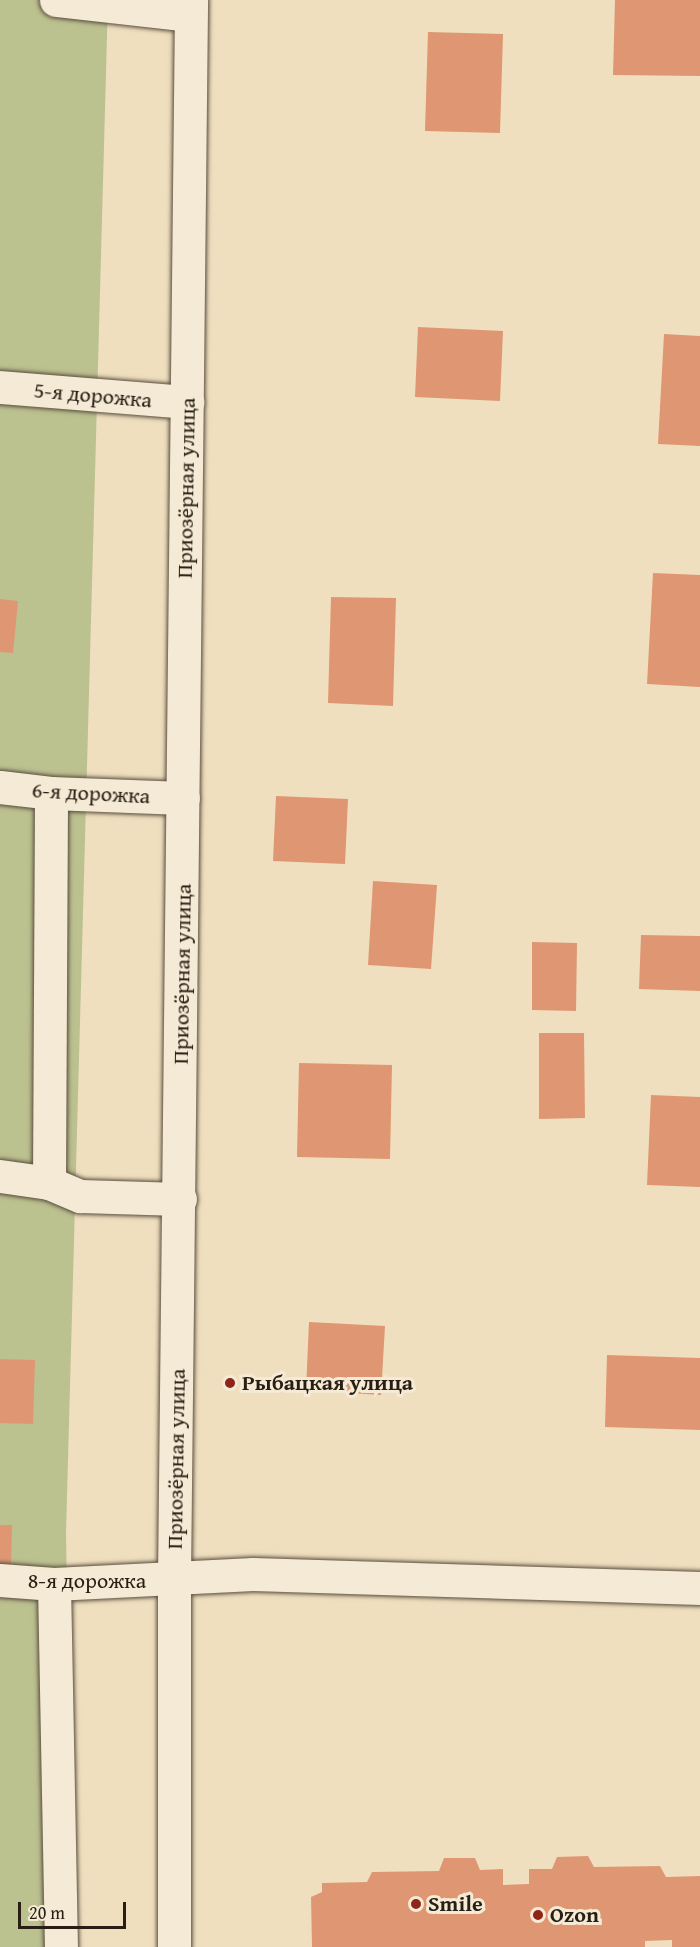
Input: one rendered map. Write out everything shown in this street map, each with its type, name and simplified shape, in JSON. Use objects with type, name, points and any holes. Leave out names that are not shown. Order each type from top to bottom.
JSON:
[{"type":"street","points":[[56,0],[191,7]]},
{"type":"street","name":"Приозёрная улица","points":[[174,1947],[174,1579],[180,1199],[191,7]]},
{"type":"street","name":"5-я дорожка","points":[[0,387],[187,402]]},
{"type":"street","name":"6-я дорожка","points":[[0,786],[51,793],[183,798]]},
{"type":"street","points":[[49,1183],[51,793]]},
{"type":"street","points":[[0,1176],[49,1183],[80,1196],[180,1199]]},
{"type":"street","points":[[174,1579],[253,1574],[700,1588]]},
{"type":"street","name":"8-я дорожка","points":[[0,1580],[54,1584],[174,1579]]},
{"type":"street","points":[[54,1584],[61,1947]]},
{"type":"green space","points":[[0,0],[108,0],[66,1533],[73,1947],[0,1947]]},
{"type":"building","points":[[615,0],[700,0],[700,76],[613,75]]},
{"type":"building","points":[[428,32],[503,34],[500,133],[425,131]]},
{"type":"building","points":[[418,327],[503,331],[500,401],[415,397]]},
{"type":"building","points":[[664,334],[700,336],[700,446],[658,444]]},
{"type":"building","points":[[653,573],[700,575],[700,687],[647,684]]},
{"type":"building","points":[[331,597],[396,598],[393,706],[328,703]]},
{"type":"building","points":[[0,599],[18,601],[13,653],[0,652]]},
{"type":"building","points":[[276,796],[348,799],[345,864],[273,861]]},
{"type":"building","points":[[373,881],[437,885],[431,969],[368,965]]},
{"type":"building","points":[[641,935],[700,936],[700,991],[639,989]]},
{"type":"building","points":[[532,942],[577,943],[576,1011],[532,1010]]},
{"type":"building","points":[[539,1033],[584,1033],[585,1118],[539,1119]]},
{"type":"building","points":[[299,1063],[392,1065],[390,1159],[297,1157]]},
{"type":"building","points":[[651,1095],[700,1097],[700,1187],[647,1185]]},
{"type":"building","points":[[309,1322],[385,1326],[381,1395],[306,1390]]},
{"type":"building","points":[[607,1355],[700,1358],[700,1430],[605,1427]]},
{"type":"building","points":[[0,1359],[35,1360],[33,1424],[0,1423]]},
{"type":"building","points":[[0,1525],[12,1525],[11,1565],[0,1565]]},
{"type":"building","points":[[588,1856],[594,1867],[660,1866],[666,1877],[700,1876],[700,1947],[672,1947],[672,1940],[645,1941],[645,1947],[312,1947],[311,1897],[322,1892],[322,1883],[367,1882],[372,1872],[439,1871],[444,1858],[475,1858],[480,1870],[503,1869],[503,1885],[529,1884],[529,1869],[552,1869],[557,1857]]},
{"type":"place","name":"Рыбацкая улица","points":[[230,1383]]},
{"type":"place","name":"Smile","points":[[416,1904]]},
{"type":"place","name":"Ozon","points":[[538,1915]]}]
